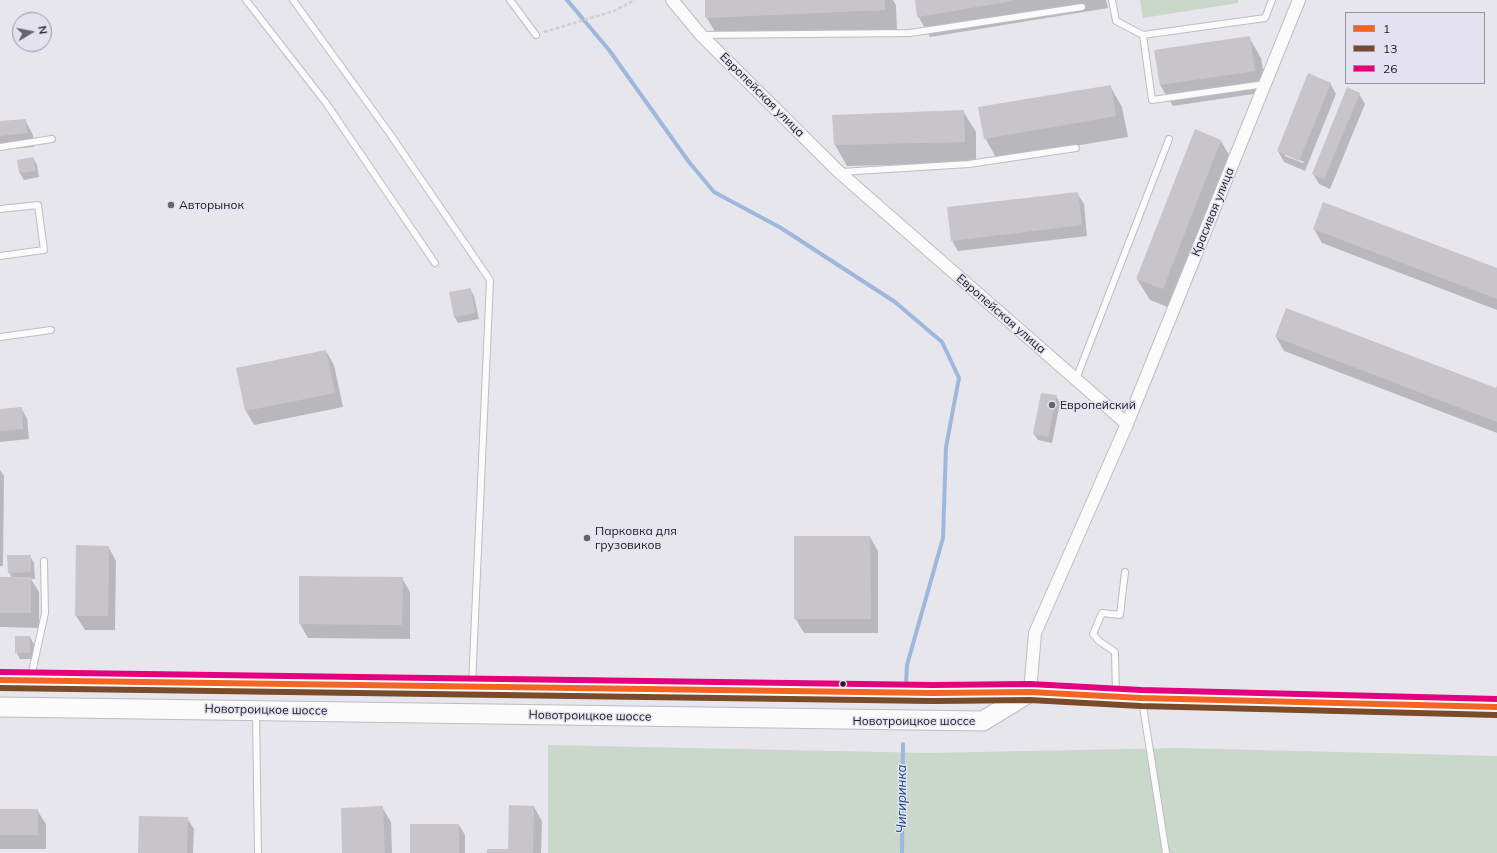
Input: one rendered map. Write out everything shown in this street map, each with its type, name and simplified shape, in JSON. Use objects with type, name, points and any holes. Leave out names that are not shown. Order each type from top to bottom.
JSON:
[{"type":"main road","points":[[0,680],[933,693],[1030,692],[1141,698],[1497,707]]},
{"type":"main road","name":"Новотроицкое шоссе","points":[[0,707],[256,710],[913,722],[983,721],[1030,692]]},
{"type":"street","name":"Европейская улица","points":[[672,0],[701,35],[839,172],[1127,424]]},
{"type":"street","name":"Красивая улица","points":[[1127,424],[1299,0]]},
{"type":"street","points":[[1030,692],[1035,633],[1127,424]]},
{"type":"lane","points":[[246,0],[326,103],[435,263]]},
{"type":"lane","points":[[293,0],[390,134],[490,280],[472,687]]},
{"type":"lane","points":[[510,0],[536,34]]},
{"type":"lane","points":[[1112,0],[1116,21],[1143,35],[1265,18],[1272,0]]},
{"type":"lane","points":[[701,35],[910,33],[1082,7]]},
{"type":"lane","points":[[1143,35],[1152,100],[1265,84]]},
{"type":"lane","points":[[0,147],[52,139]]},
{"type":"lane","points":[[1076,379],[1169,139]]},
{"type":"lane","points":[[839,172],[969,164],[1076,148]]},
{"type":"lane","points":[[0,209],[38,205],[44,250],[0,256]]},
{"type":"lane","points":[[0,337],[51,330]]},
{"type":"lane","points":[[30,681],[45,613],[44,560]]},
{"type":"lane","points":[[1116,697],[1115,652],[1099,641],[1093,634],[1102,613],[1120,615],[1125,572]]},
{"type":"lane","points":[[1141,698],[1166,853]]},
{"type":"lane","points":[[256,710],[258,853]]},
{"type":"path","points":[[536,34],[614,11],[634,0]]},
{"type":"green space","points":[[1140,0],[1238,0],[1238,3],[1143,18]]},
{"type":"green space","points":[[548,745],[929,753],[1177,748],[1497,756],[1497,853],[548,853]]},
{"type":"building","points":[[705,0],[885,0],[885,10],[705,18]]},
{"type":"building","points":[[915,0],[1012,0],[1012,1],[917,17]]},
{"type":"building","points":[[1250,36],[1255,71],[1160,85],[1154,50]]},
{"type":"building","points":[[1308,73],[1331,83],[1299,161],[1277,151]]},
{"type":"building","points":[[1111,85],[1116,116],[984,139],[978,107]]},
{"type":"building","points":[[1347,87],[1360,93],[1324,179],[1312,174]]},
{"type":"building","points":[[964,110],[965,142],[834,145],[832,115]]},
{"type":"building","points":[[26,119],[27,133],[0,136],[0,121]]},
{"type":"building","points":[[1195,129],[1221,140],[1163,289],[1136,279]]},
{"type":"building","points":[[33,157],[36,171],[19,173],[17,160]]},
{"type":"building","points":[[1078,192],[1082,225],[951,241],[947,207]]},
{"type":"building","points":[[1323,202],[1497,268],[1497,299],[1313,229]]},
{"type":"building","points":[[471,288],[475,313],[454,317],[449,292]]},
{"type":"building","points":[[1286,308],[1496,388],[1497,385],[1497,422],[1275,337]]},
{"type":"building","points":[[326,350],[335,393],[245,411],[236,368]]},
{"type":"building","points":[[1041,393],[1057,395],[1048,437],[1033,434]]},
{"type":"building","points":[[22,407],[23,429],[0,431],[0,409]]},
{"type":"building","points":[[794,536],[870,536],[871,619],[794,619]]},
{"type":"building","points":[[76,545],[109,546],[108,616],[75,616]]},
{"type":"building","points":[[7,555],[31,555],[31,572],[8,573]]},
{"type":"building","points":[[299,576],[403,577],[402,625],[299,624]]},
{"type":"building","points":[[0,577],[31,577],[31,613],[0,613]]},
{"type":"building","points":[[15,636],[30,636],[30,653],[15,653]]},
{"type":"building","points":[[509,805],[534,806],[533,853],[487,853],[487,849],[508,849]]},
{"type":"building","points":[[383,806],[385,853],[342,853],[341,808]]},
{"type":"building","points":[[0,809],[38,809],[38,835],[0,835]]},
{"type":"building","points":[[139,816],[188,817],[187,853],[138,853]]},
{"type":"building","points":[[410,824],[459,824],[459,853],[410,853]]},
{"type":"waterway","points":[[567,0],[609,50],[689,162],[714,192],[781,228],[895,302],[942,342],[959,378],[946,447],[943,538],[907,665],[906,684]]},
{"type":"waterway","name":"Чигиринка","points":[[902,853],[903,744]]},
{"type":"transit line","name":"26","points":[[0,672],[933,685],[1030,684],[1141,690],[1497,699]]},
{"type":"transit line","name":"1","points":[[0,680],[933,693],[1030,692],[1141,698],[1497,707]]},
{"type":"transit line","name":"13","points":[[0,688],[933,701],[1030,700],[1141,706],[1497,715]]},
{"type":"place","name":"Авторынок","points":[[171,205]]},
{"type":"place","name":"Европейский","points":[[1052,405]]},
{"type":"place","name":"Парковка для грузовиков","points":[[587,538]]}]
